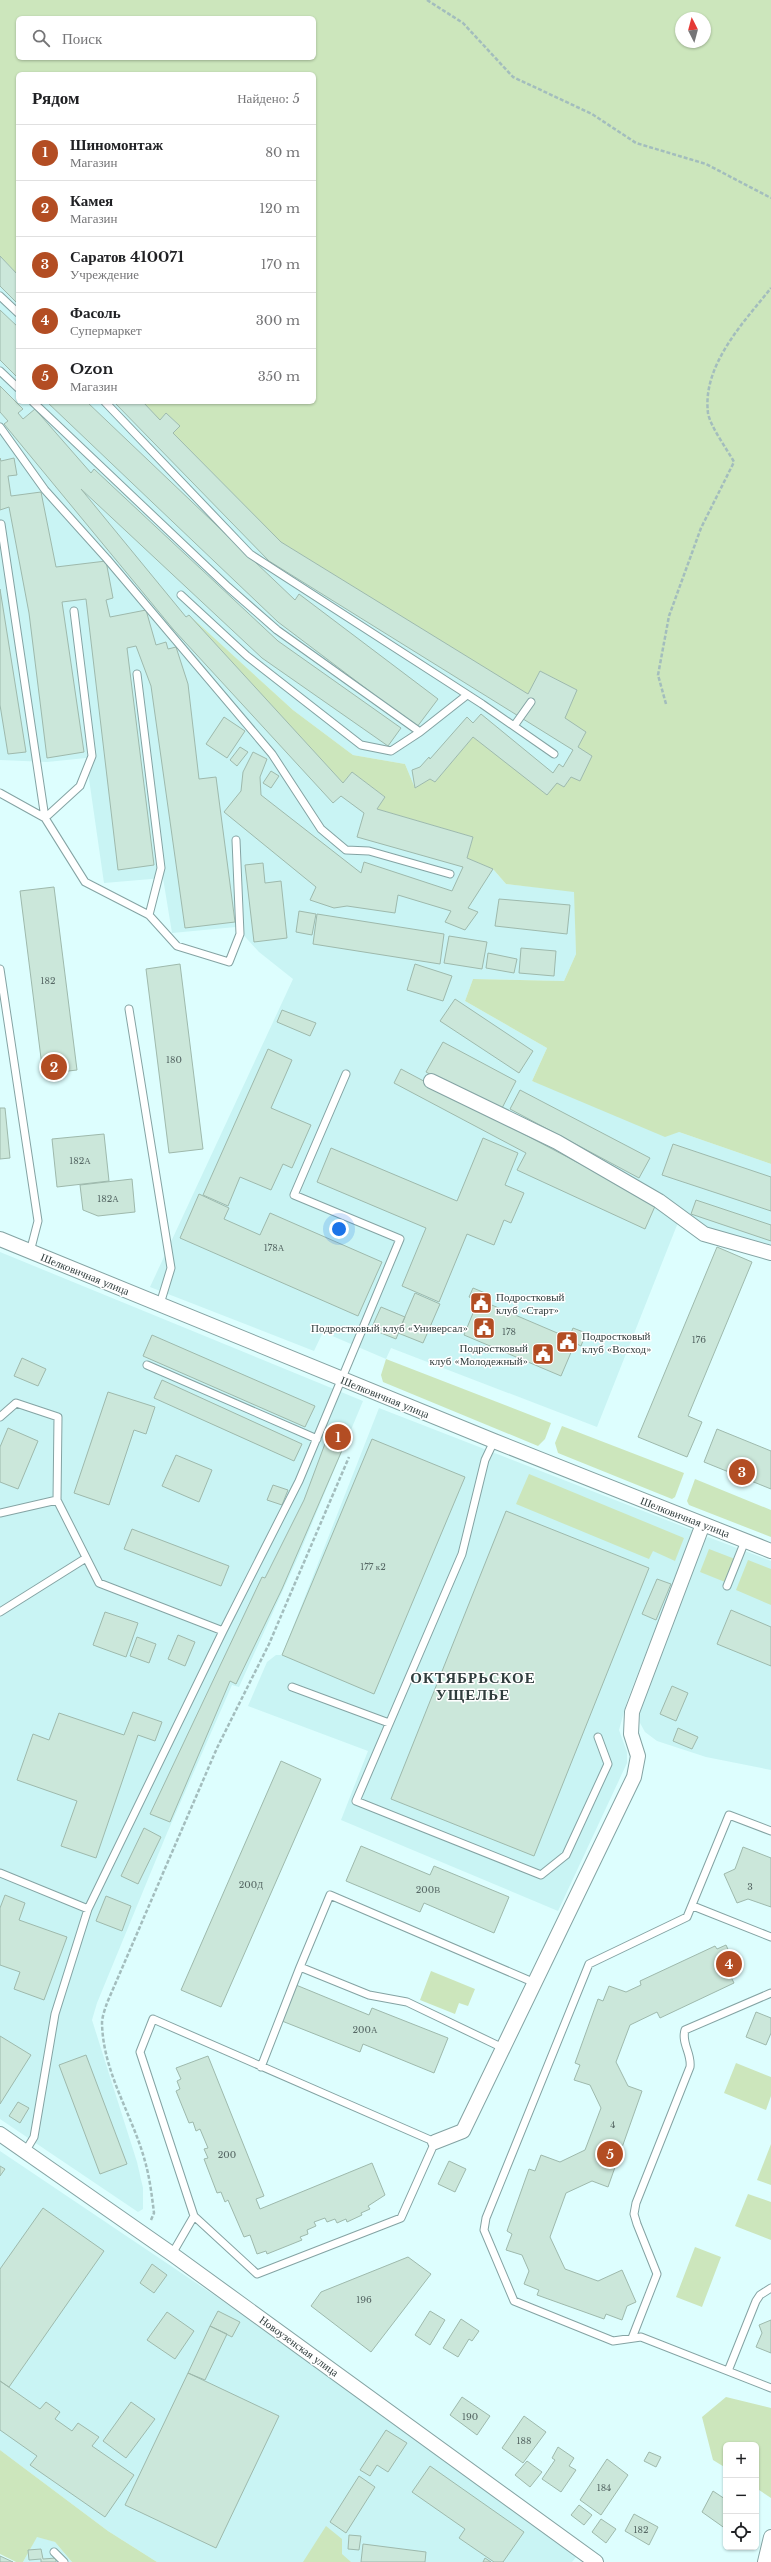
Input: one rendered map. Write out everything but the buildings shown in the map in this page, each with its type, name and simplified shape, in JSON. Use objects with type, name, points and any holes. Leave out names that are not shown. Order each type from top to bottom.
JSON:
[{"type":"street","points":[[431,1081],[558,1142],[659,1201],[704,1234],[771,1253]]},
{"type":"street","name":"Шелковичная улица","points":[[0,1239],[342,1380],[771,1551]]},
{"type":"street","points":[[435,2142],[463,2131],[634,1777],[638,1756],[631,1734],[632,1712],[703,1524]]},
{"type":"street","name":"Новоузенская улица","points":[[0,2134],[172,2254],[596,2562]]},
{"type":"street","points":[[765,2562],[771,2538]]},
{"type":"lane","points":[[0,296],[16,311]]},
{"type":"lane","points":[[0,371],[16,386]]},
{"type":"lane","points":[[35,404],[228,587],[277,630],[420,732]]},
{"type":"lane","points":[[107,404],[250,554],[467,695],[554,754]]},
{"type":"lane","points":[[0,427],[45,490],[107,558],[272,754],[321,829],[346,850],[369,851],[450,874]]},
{"type":"lane","points":[[1,524],[45,818],[85,882],[149,915],[177,946],[229,962],[240,934],[236,840]]},
{"type":"lane","points":[[181,595],[247,656],[361,745],[391,751],[420,732],[467,695]]},
{"type":"lane","points":[[45,818],[80,786],[92,756],[74,612]]},
{"type":"lane","points":[[137,674],[161,868],[149,915]]},
{"type":"lane","points":[[514,726],[531,702]]},
{"type":"lane","points":[[0,793],[45,818]]},
{"type":"lane","points":[[0,969],[4,1026],[38,1221],[30,1252]]},
{"type":"lane","points":[[129,1009],[172,1268],[160,1304]]},
{"type":"lane","points":[[25,2152],[34,2137],[55,2014],[88,1909],[223,1631],[289,1501],[342,1380],[400,1239],[294,1195],[346,1074]]},
{"type":"lane","points":[[147,1365],[317,1439]]},
{"type":"lane","points":[[0,1417],[16,1404],[58,1417],[57,1500],[99,1583],[223,1631]]},
{"type":"lane","points":[[494,1441],[484,1460],[462,1554],[356,1801],[541,1875],[566,1855],[608,1764],[598,1737]]},
{"type":"lane","points":[[0,1512],[57,1500]]},
{"type":"lane","points":[[727,1586],[745,1541]]},
{"type":"lane","points":[[0,1612],[86,1558]]},
{"type":"lane","points":[[292,1687],[389,1723]]},
{"type":"lane","points":[[722,1812],[771,1831]]},
{"type":"lane","points":[[730,1815],[693,1906],[687,1917],[589,1964],[486,2218],[484,2230],[514,2301],[613,2341],[642,2337],[771,2388]]},
{"type":"lane","points":[[0,1872],[88,1909]]},
{"type":"lane","points":[[261,2067],[330,1895],[535,1983]]},
{"type":"lane","points":[[693,1906],[771,1937]]},
{"type":"lane","points":[[300,1967],[369,1996],[408,2002],[503,2048]]},
{"type":"lane","points":[[632,2338],[657,2274],[634,2214],[636,2203],[690,2067],[690,2054],[683,2036],[685,2030],[771,1993]]},
{"type":"lane","points":[[153,2019],[435,2142],[401,2218],[257,2274],[194,2216],[140,2052],[153,2019]]},
{"type":"lane","points":[[172,2254],[194,2216]]},
{"type":"lane","points":[[728,2371],[756,2301],[760,2295],[771,2288]]},
{"type":"lane","points":[[54,2552],[64,2562]]},
{"type":"path","points":[[427,0],[463,23],[513,77],[592,114],[636,144],[706,164],[771,198]]},
{"type":"path","points":[[666,704],[658,675],[669,616],[701,528],[734,462],[708,414],[708,385],[731,340],[771,288]]},
{"type":"path","points":[[144,2234],[154,2213],[146,2165],[128,2110],[115,2085],[106,2053],[102,2022],[107,2003],[217,1748],[269,1644],[349,1457]]},
{"type":"shaded area","points":[[0,256],[16,273],[16,404],[147,404],[166,413],[180,426],[540,671],[577,690],[592,756],[580,781],[547,795],[435,782],[430,779],[415,788],[405,764],[353,755],[293,710],[194,620],[344,783],[352,772],[385,797],[377,809],[473,837],[467,858],[493,869],[506,884],[575,891],[576,954],[564,981],[473,979],[465,1001],[547,1048],[532,1081],[771,1164],[771,1245],[679,1220],[597,1427],[391,1348],[386,1359],[323,1332],[314,1351],[150,1287],[293,979],[259,952],[236,927],[172,933],[163,878],[104,883],[86,758],[47,762],[0,760]]},
{"type":"shaded area","points":[[0,1252],[363,1401],[298,1557],[239,1687],[232,1685],[167,1833],[97,2003],[92,2020],[137,2162],[143,2188],[143,2209],[138,2212],[0,2119]]},
{"type":"shaded area","points":[[379,1408],[692,1530],[691,1539],[627,1701],[619,1730],[627,1752],[627,1763],[558,1911],[341,1820],[368,1751],[248,1706],[267,1662],[276,1655],[282,1655]]},
{"type":"shaded area","points":[[708,1537],[771,1561],[771,1770],[706,1757],[657,1741],[645,1732],[640,1723],[640,1710],[700,1543]]},
{"type":"shaded area","points":[[0,2151],[220,2299],[577,2556],[572,2562],[157,2562],[108,2531],[0,2450]]},
{"type":"shaded area","points":[[37,2536],[55,2542],[72,2562],[23,2562]]},
{"type":"green space","points":[[0,0],[771,0],[771,1164],[679,1132],[665,1137],[532,1081],[547,1048],[465,1001],[473,979],[564,981],[576,954],[574,892],[506,884],[493,869],[467,858],[473,837],[377,809],[385,797],[352,772],[343,783],[189,615],[293,710],[353,755],[405,764],[415,788],[430,779],[435,782],[473,737],[564,787],[571,777],[580,780],[592,756],[578,747],[586,732],[565,718],[577,690],[540,671],[528,694],[281,542],[173,433],[179,425],[166,413],[160,420],[145,404],[316,404],[316,72],[16,72],[16,273],[0,256]]},
{"type":"green space","points":[[386,1359],[551,1423],[545,1439],[538,1446],[383,1382],[381,1375]]},
{"type":"green space","points":[[562,1426],[684,1473],[675,1497],[672,1499],[558,1453],[555,1443]]},
{"type":"green space","points":[[529,1474],[684,1538],[675,1561],[653,1551],[649,1559],[516,1504]]},
{"type":"green space","points":[[695,1479],[771,1510],[771,1537],[689,1505],[687,1501]]},
{"type":"green space","points":[[709,1549],[735,1559],[725,1582],[700,1572]]},
{"type":"green space","points":[[748,1560],[771,1569],[771,1605],[736,1590]]},
{"type":"green space","points":[[431,1971],[475,1989],[468,2006],[459,2003],[455,2014],[420,2000]]},
{"type":"green space","points":[[736,2063],[771,2077],[771,2096],[766,2110],[724,2093]]},
{"type":"green space","points":[[771,2144],[771,2185],[757,2180]]},
{"type":"green space","points":[[748,2194],[771,2202],[771,2240],[735,2226]]},
{"type":"green space","points":[[695,2247],[721,2257],[702,2307],[676,2297]]},
{"type":"green space","points":[[726,2397],[771,2408],[771,2498],[759,2490],[759,2442],[723,2442],[723,2466],[713,2460],[702,2417]]},
{"type":"green space","points":[[0,2450],[108,2531],[157,2562],[72,2562],[55,2542],[37,2537],[23,2562],[16,2562],[0,2554]]},
{"type":"green space","points":[[326,2526],[342,2539],[342,2554],[351,2562],[303,2562]]},
{"type":"place","name":"Камея","points":[[54,1067]]},
{"type":"place","name":"Подростковый клуб «Старт»","points":[[481,1303]]},
{"type":"place","name":"Подростковый клуб «Универсал»","points":[[484,1328]]},
{"type":"place","name":"Подростковый клуб «Восход»","points":[[567,1342]]},
{"type":"place","name":"Подростковый клуб «Молодежный»","points":[[543,1354]]},
{"type":"place","name":"Шиномонтаж","points":[[338,1437]]},
{"type":"place","name":"Саратов 410071","points":[[742,1472]]},
{"type":"place","name":"Фасоль","points":[[729,1964]]},
{"type":"place","name":"Ozon","points":[[610,2154]]},
{"type":"district","name":"ОКТЯБРЬСКОЕ УЩЕЛЬЕ","points":[[473,1686]]}]
